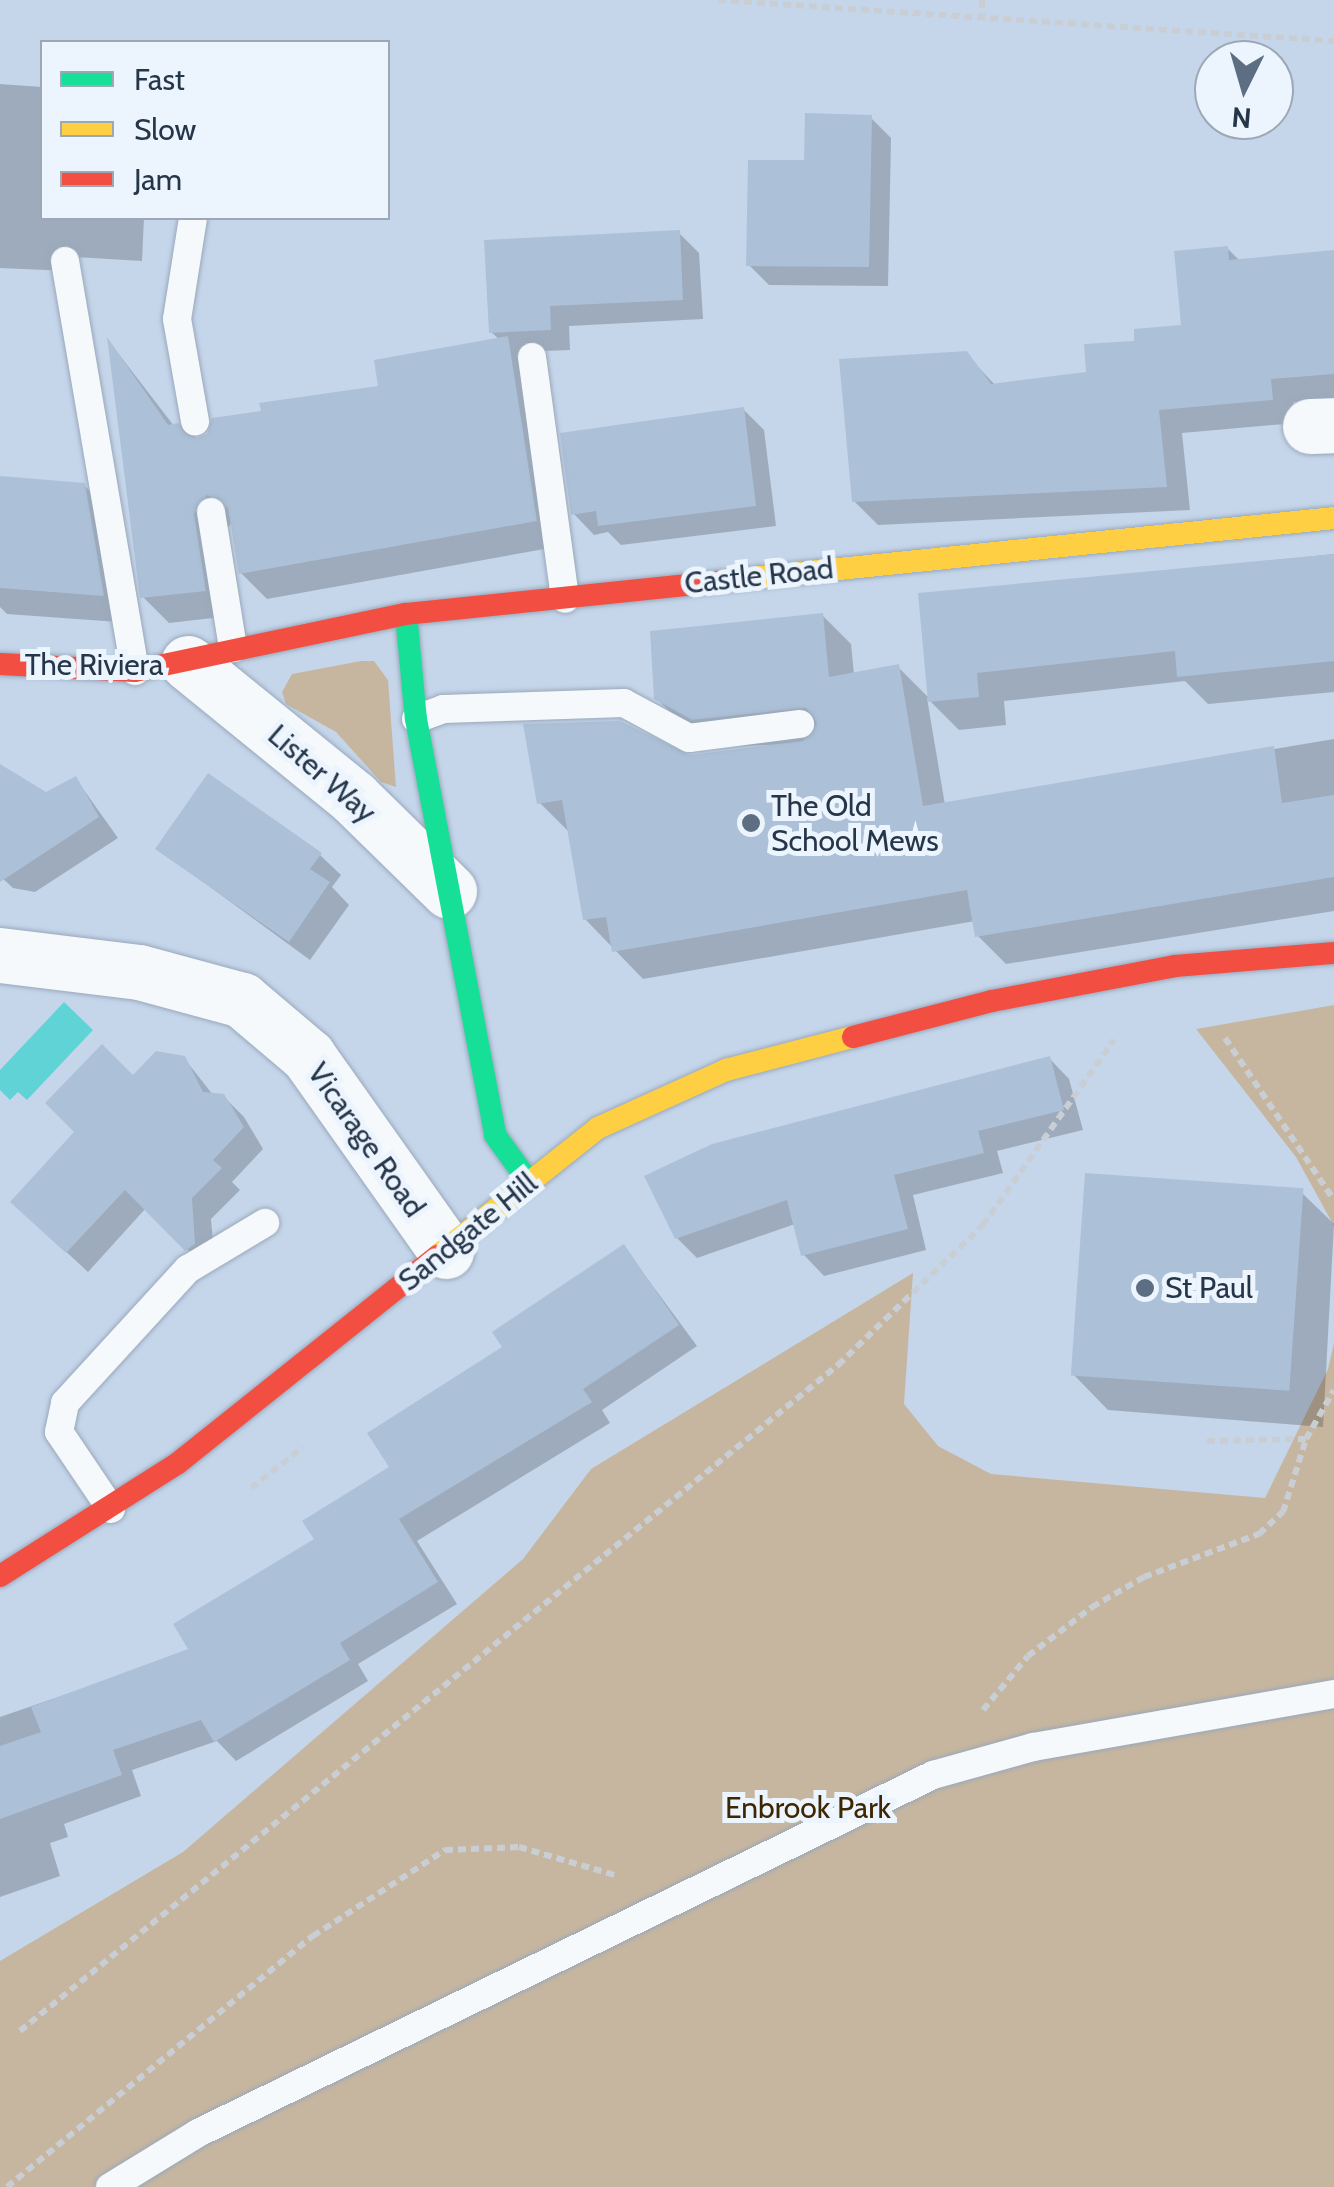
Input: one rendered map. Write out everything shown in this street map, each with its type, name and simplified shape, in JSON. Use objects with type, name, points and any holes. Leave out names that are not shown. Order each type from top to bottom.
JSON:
[{"type":"main road","name":"Castle Road","points":[[211,656],[406,614],[1334,518]]},
{"type":"main road","points":[[406,614],[416,718],[495,1136],[528,1182]]},
{"type":"main road","name":"The Riviera","points":[[0,664],[135,672],[211,656]]},
{"type":"main road","name":"Sandgate Hill","points":[[0,1576],[112,1509],[446,1251],[598,1128],[726,1070],[992,1001],[1176,966],[1334,953]]},
{"type":"street","name":"Lister Way","points":[[211,656],[450,890]]},
{"type":"street","name":"Vicarage Road","points":[[0,955],[139,972],[242,1000],[308,1056],[446,1251]]},
{"type":"lane","points":[[193,220],[177,324],[194,421]]},
{"type":"lane","points":[[65,261],[135,672]]},
{"type":"lane","points":[[532,357],[565,599]]},
{"type":"lane","points":[[211,656],[212,512]]},
{"type":"lane","points":[[416,718],[443,709],[624,702],[689,738],[800,724]]},
{"type":"lane","points":[[112,1509],[59,1432],[66,1403],[188,1269],[264,1224]]},
{"type":"lane","points":[[110,2187],[198,2133],[932,1776],[1033,1747],[1334,1694]]},
{"type":"path","points":[[718,0],[1334,41]]},
{"type":"path","points":[[982,0],[982,19]]},
{"type":"path","points":[[20,2031],[838,1365],[984,1225],[1111,1052],[1118,1027],[1098,1031]]},
{"type":"path","points":[[1225,1038],[1334,1200]]},
{"type":"path","points":[[970,1715],[988,1708],[1028,1656],[1092,1608],[1144,1576],[1259,1534],[1283,1512],[1306,1439],[1334,1390]]},
{"type":"path","points":[[1207,1441],[1306,1439]]},
{"type":"path","points":[[238,1496],[287,1465],[308,1440]]},
{"type":"path","points":[[7,2187],[314,1936],[445,1850],[519,1848],[622,1876]]},
{"type":"green space","points":[[374,661],[388,680],[396,787],[381,782],[336,732],[286,704],[282,692],[292,674]]},
{"type":"green space","points":[[1334,1005],[1334,1226],[1296,1157],[1196,1029]]},
{"type":"green space","name":"Enbrook Park","points":[[913,1273],[904,1404],[938,1446],[991,1474],[1265,1498],[1328,1369],[1334,1343],[1334,2187],[0,2187],[0,1961],[183,1852],[523,1559],[591,1469]]},
{"type":"shaded area","points":[[64,1002],[93,1030],[27,1100],[18,1092],[10,1100],[0,1090],[0,1070]]},
{"type":"building","points":[[805,113],[872,115],[869,267],[746,266],[748,160],[804,160]]},
{"type":"building","points":[[680,230],[683,300],[550,306],[551,330],[489,333],[484,240]]},
{"type":"building","points":[[1228,246],[1229,260],[1334,250],[1334,374],[1271,379],[1273,400],[1159,410],[1167,487],[852,502],[839,359],[967,351],[991,384],[1086,372],[1084,344],[1134,341],[1134,329],[1181,325],[1174,251]]},
{"type":"building","points":[[508,336],[537,521],[239,574],[228,508],[207,495],[194,514],[206,591],[140,598],[107,337],[168,425],[178,423],[197,438],[207,434],[212,418],[261,411],[259,403],[378,386],[374,360]]},
{"type":"building","points":[[744,407],[756,506],[598,526],[596,511],[571,515],[560,433]]},
{"type":"building","points":[[0,476],[85,483],[104,596],[0,588]]},
{"type":"building","points":[[1334,554],[1334,661],[1177,677],[1175,651],[977,673],[979,697],[928,702],[918,593]]},
{"type":"building","points":[[823,613],[829,677],[899,664],[923,806],[1274,746],[1282,803],[1334,795],[1334,877],[975,937],[967,890],[612,952],[606,917],[583,920],[562,800],[537,804],[523,724],[620,721],[690,755],[803,741],[817,723],[806,708],[692,720],[654,699],[650,631]]},
{"type":"building","points":[[0,764],[46,792],[76,776],[99,817],[0,882]]},
{"type":"building","points":[[208,773],[322,853],[310,869],[330,882],[289,942],[155,849]]},
{"type":"building","points":[[102,1044],[133,1075],[156,1051],[185,1056],[203,1092],[224,1094],[244,1127],[213,1160],[222,1168],[192,1198],[195,1244],[185,1251],[125,1190],[66,1253],[10,1202],[74,1132],[45,1103]]},
{"type":"building","points":[[1050,1056],[1064,1110],[978,1131],[984,1153],[894,1175],[908,1229],[801,1256],[787,1200],[675,1239],[644,1176],[712,1144]]},
{"type":"building","name":"St Paul","points":[[1085,1173],[1303,1188],[1289,1391],[1071,1376]]},
{"type":"building","points":[[624,1244],[679,1325],[583,1389],[592,1402],[399,1519],[438,1582],[340,1643],[350,1660],[214,1742],[201,1720],[113,1750],[122,1775],[0,1819],[0,1746],[41,1732],[31,1707],[188,1649],[173,1624],[314,1539],[302,1521],[389,1467],[367,1433],[502,1347],[492,1332]]},
{"type":"traffic: fast","points":[[406,614],[416,719],[495,1135],[529,1182]]},
{"type":"traffic: slow","points":[[742,579],[1334,518]]},
{"type":"traffic: slow","points":[[437,1256],[598,1128],[726,1070],[853,1037]]},
{"type":"traffic: jam","points":[[0,664],[135,671],[406,614],[742,579]]},
{"type":"traffic: jam","points":[[853,1037],[992,1001],[1175,966],[1334,953]]},
{"type":"traffic: jam","points":[[0,1576],[178,1463],[437,1256]]},
{"type":"place","name":"The Old School Mews","points":[[751,823]]},
{"type":"place","name":"St Paul","points":[[1145,1288]]}]
